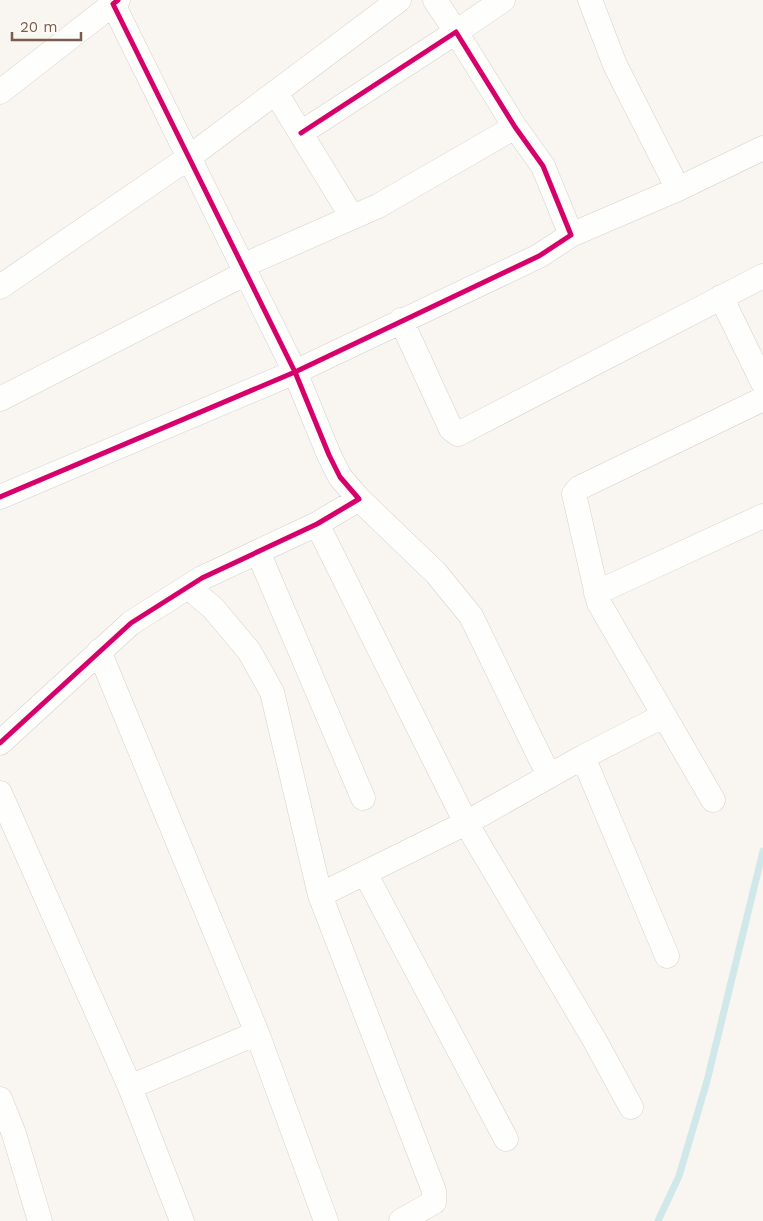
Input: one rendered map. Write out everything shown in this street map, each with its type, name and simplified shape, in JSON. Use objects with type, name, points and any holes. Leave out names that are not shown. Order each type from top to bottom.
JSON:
[{"type":"street","points":[[0,287],[188,158],[399,0]]},
{"type":"street","points":[[435,0],[514,127],[543,166],[571,235]]},
{"type":"street","points":[[301,133],[503,0]]},
{"type":"street","points":[[590,0],[615,65],[678,188]]},
{"type":"street","points":[[0,92],[115,2],[188,158],[295,372],[329,456],[340,477],[359,499],[436,574],[471,616],[549,776]]},
{"type":"street","points":[[276,93],[352,217]]},
{"type":"street","points":[[0,398],[244,270],[378,206],[514,127]]},
{"type":"street","points":[[0,497],[295,372],[539,256],[571,235],[763,148]]},
{"type":"street","points":[[401,320],[451,429],[458,434],[763,276]]},
{"type":"street","points":[[721,297],[763,383]]},
{"type":"street","points":[[713,800],[599,603],[574,499],[576,491],[763,399]]},
{"type":"street","points":[[0,743],[131,623],[202,578],[317,524],[359,499]]},
{"type":"street","points":[[596,593],[763,516]]},
{"type":"street","points":[[317,524],[466,823],[594,1039],[630,1107]]},
{"type":"street","points":[[258,552],[363,798]]},
{"type":"street","points":[[188,587],[213,608],[249,651],[272,692],[320,895],[434,1191],[434,1202],[429,1207],[401,1221]]},
{"type":"street","points":[[99,651],[257,1033],[326,1221]]},
{"type":"street","points":[[320,895],[466,823],[583,757],[663,716]]},
{"type":"street","points":[[583,757],[667,956]]},
{"type":"street","points":[[0,793],[130,1087],[182,1221]]},
{"type":"street","points":[[365,873],[506,1139]]},
{"type":"street","points":[[130,1087],[257,1033]]},
{"type":"street","points":[[0,1099],[7,1137],[40,1221]]},
{"type":"waterway","points":[[658,1221],[679,1176],[707,1081],[763,851]]},
{"type":"cycle path","points":[[0,743],[131,623],[202,578],[317,524],[359,499],[340,477],[329,455],[295,372],[113,4],[118,0]]},
{"type":"cycle path","points":[[0,497],[295,372],[539,256],[571,235],[543,166],[515,127],[456,32],[301,133]]}]
